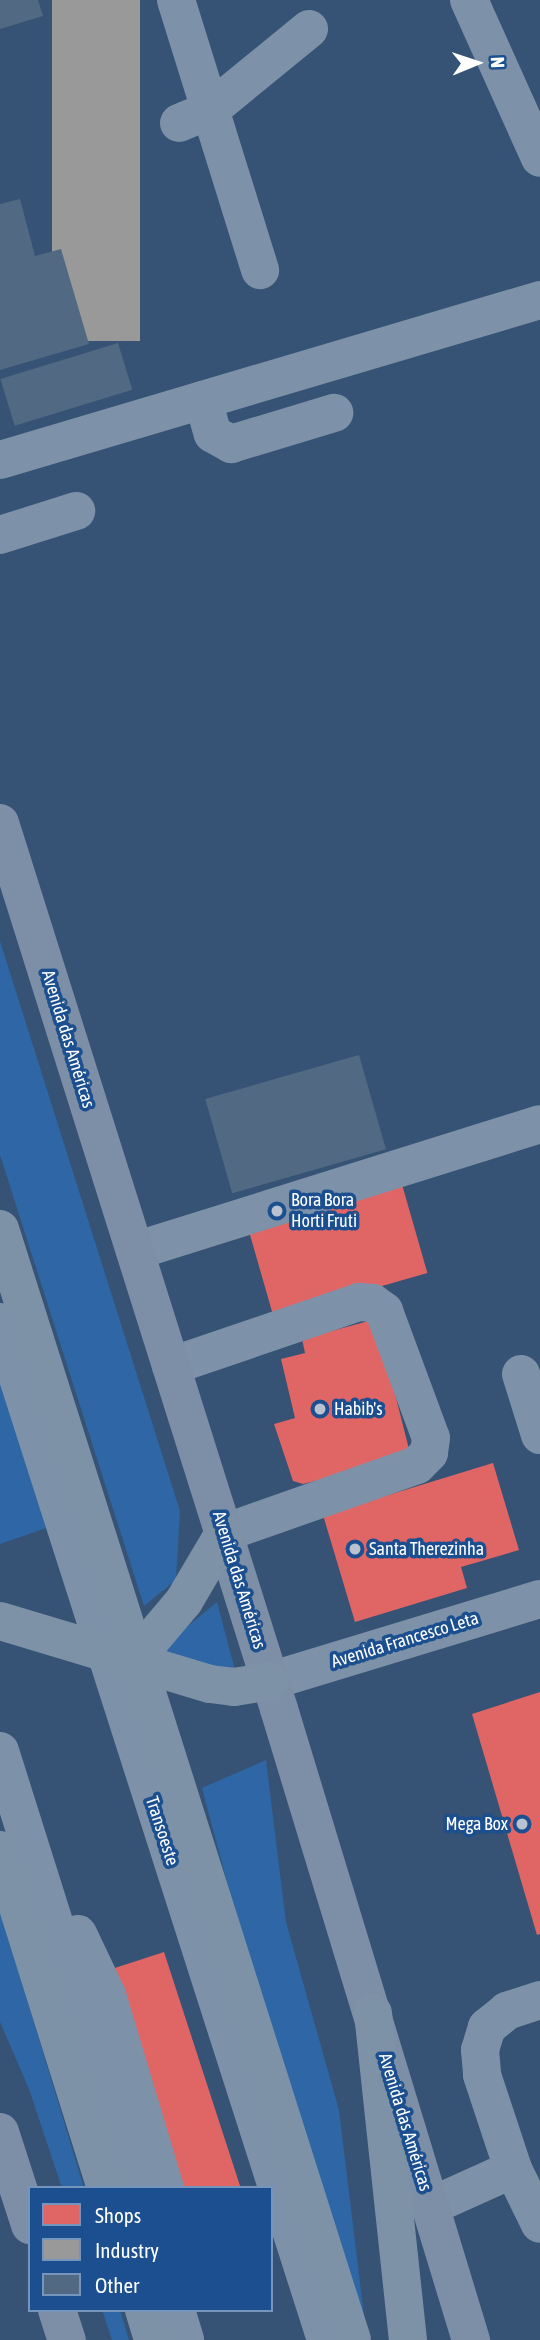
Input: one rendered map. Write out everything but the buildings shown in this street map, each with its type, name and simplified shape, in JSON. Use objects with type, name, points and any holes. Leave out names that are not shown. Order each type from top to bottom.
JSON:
[{"type":"highway","points":[[0,1229],[118,1654],[352,2340]]},
{"type":"highway","points":[[118,1654],[184,1601],[224,1533]]},
{"type":"highway","points":[[0,1621],[118,1654],[210,1684],[234,1687],[270,1681]]},
{"type":"highway","points":[[14,1844],[105,2186]]},
{"type":"highway","points":[[373,2013],[408,2340]]},
{"type":"highway","points":[[145,2312],[153,2340]]},
{"type":"main road","name":"Avenida das Américas","points":[[0,822],[270,1681],[471,2340]]},
{"type":"main road","points":[[0,2132],[28,2219]]},
{"type":"main road","points":[[58,2312],[67,2340]]},
{"type":"street","points":[[176,0],[195,116],[260,271]]},
{"type":"street","points":[[469,0],[540,158]]},
{"type":"street","points":[[195,116],[309,29]]},
{"type":"street","points":[[0,460],[540,300]]},
{"type":"street","points":[[202,400],[213,434],[231,444],[334,413]]},
{"type":"street","points":[[0,535],[76,511]]},
{"type":"street","points":[[135,1251],[540,1124]]},
{"type":"street","points":[[171,1366],[359,1302],[373,1303],[384,1311],[431,1438],[429,1453],[417,1465],[224,1533]]},
{"type":"street","name":"Transoeste","points":[[0,1322],[118,1654],[152,1801],[321,2332]]},
{"type":"street","points":[[521,1374],[540,1435]]},
{"type":"street","name":"Avenida Francesco Leta","points":[[270,1681],[540,1599]]},
{"type":"street","points":[[0,1751],[14,1844],[137,2186]]},
{"type":"street","points":[[152,1801],[179,1968],[250,2186]]},
{"type":"street","points":[[14,1844],[98,1972],[164,2186]]},
{"type":"street","points":[[540,2000],[507,2011],[487,2027],[480,2050],[482,2075],[513,2169],[540,2224]]},
{"type":"street","points":[[430,2206],[513,2169]]},
{"type":"street","points":[[273,2253],[321,2332]]},
{"type":"street","points":[[177,2312],[185,2340]]},
{"type":"street","points":[[193,2312],[194,2340]]},
{"type":"shaded area","points":[[0,941],[180,1511],[176,1580],[144,1606],[0,1155]]},
{"type":"shaded area","points":[[0,1348],[55,1525],[0,1544]]},
{"type":"shaded area","points":[[217,1602],[236,1674],[165,1661],[161,1648]]},
{"type":"shaded area","points":[[266,1760],[286,1922],[339,2110],[367,2340],[270,2044],[202,1788]]},
{"type":"shaded area","points":[[0,1910],[83,2186],[61,2186],[29,2089],[0,2022]]},
{"type":"shaded area","points":[[103,2312],[121,2312],[129,2340],[112,2340]]},
{"type":"place","name":"Bora Bora Horti Fruti","points":[[277,1211]]},
{"type":"place","name":"Habib's","points":[[320,1409]]},
{"type":"place","name":"Santa Therezinha","points":[[355,1549]]},
{"type":"place","name":"Mega Box","points":[[522,1824]]}]
